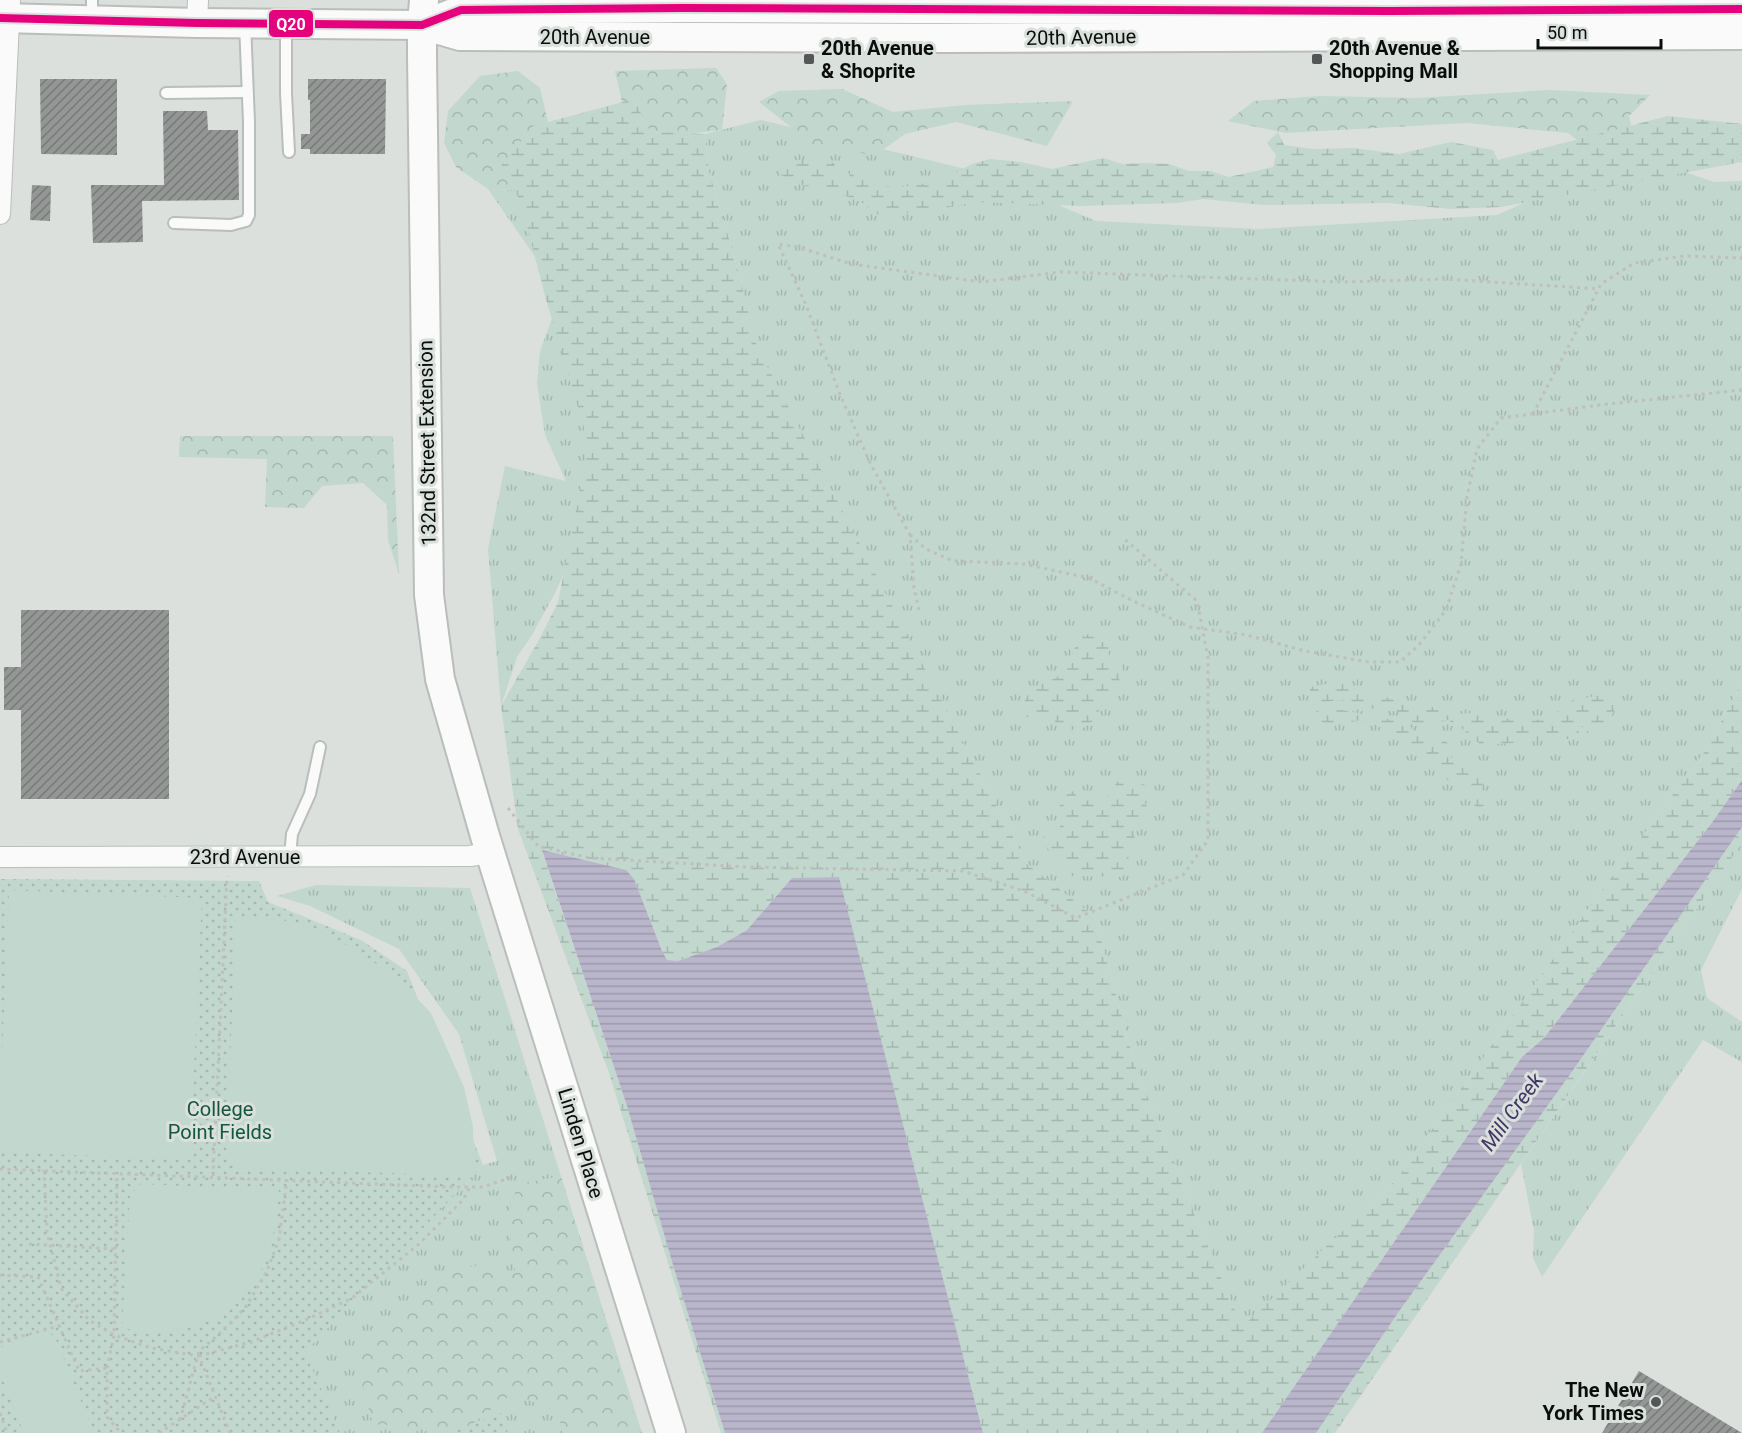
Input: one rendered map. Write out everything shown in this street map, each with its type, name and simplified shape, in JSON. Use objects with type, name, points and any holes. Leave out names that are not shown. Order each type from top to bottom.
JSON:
[{"type":"street","name":"20th Avenue","points":[[6,12],[43,14],[92,10],[197,11],[245,23],[286,23],[461,10],[682,8],[1363,19],[1742,35]]},
{"type":"street","name":"20th Avenue","points":[[1363,19],[1742,9]]},
{"type":"street","points":[[0,214],[6,12]]},
{"type":"street","name":"132nd Street Extension","points":[[423,12],[429,595],[440,679],[490,853]]},
{"type":"street","name":"23rd Avenue","points":[[0,857],[470,856],[490,853]]},
{"type":"street","name":"Linden Place","points":[[490,853],[671,1433]]},
{"type":"lane","points":[[174,223],[231,225],[246,221],[249,215],[245,23]]},
{"type":"lane","points":[[286,23],[289,152]]},
{"type":"lane","points":[[166,93],[248,92]]},
{"type":"lane","points":[[290,857],[292,834],[310,794],[320,747]]},
{"type":"path","points":[[1599,289],[1446,279],[1343,282],[1060,272],[982,282],[851,264],[798,247],[778,244],[806,305],[839,392],[870,463],[910,535],[926,549],[953,561],[1024,564],[1089,578],[1190,627],[1247,635],[1305,651],[1369,662],[1400,662],[1419,645],[1446,610],[1461,564],[1467,497],[1477,449],[1501,418],[1742,390]]},
{"type":"path","points":[[1533,414],[1601,284],[1634,263],[1685,256],[1742,258]]},
{"type":"path","points":[[910,535],[914,588],[919,610]]},
{"type":"path","points":[[508,808],[538,846],[590,858],[746,867],[963,871],[1023,891],[1076,918],[1183,875],[1208,840],[1208,658],[1203,629],[1197,601],[1122,537]]},
{"type":"path","points":[[213,1177],[227,876]]},
{"type":"path","points":[[0,1168],[470,1187],[483,1187],[512,1178]]},
{"type":"path","points":[[44,1170],[46,1232],[61,1288],[89,1320],[114,1335],[151,1348],[199,1356],[251,1342],[352,1298],[419,1244],[463,1200],[470,1187]]},
{"type":"path","points":[[117,1173],[114,1335],[107,1368],[107,1417],[121,1433]]},
{"type":"path","points":[[180,1419],[199,1351],[244,1308],[267,1271],[279,1239],[287,1180]]},
{"type":"path","points":[[29,1244],[116,1249]]},
{"type":"path","points":[[0,1275],[38,1277],[79,1371],[107,1368]]},
{"type":"path","points":[[0,1342],[59,1326]]},
{"type":"path","points":[[199,1356],[230,1433]]},
{"type":"path","points":[[159,1433],[214,1397]]},
{"type":"path","points":[[0,1413],[7,1433]]},
{"type":"green space","points":[[716,68],[727,84],[722,130],[685,134],[650,132],[635,101],[622,102],[615,71]]},
{"type":"green space","points":[[518,71],[540,88],[548,122],[515,190],[488,189],[456,167],[444,143],[448,111],[480,76]]},
{"type":"green space","points":[[842,89],[893,112],[966,105],[1073,101],[1047,146],[956,122],[905,134],[877,154],[821,151],[759,102],[779,91]]},
{"type":"green space","points":[[1549,90],[1650,95],[1629,116],[1642,180],[1616,170],[1568,133],[1467,123],[1285,133],[1228,121],[1254,101],[1319,96],[1416,98]]},
{"type":"green space","points":[[634,99],[650,132],[705,134],[709,172],[734,255],[757,347],[1027,864],[1095,917],[1135,1065],[1242,1327],[1397,1179],[1592,904],[1708,747],[1742,682],[1742,780],[1711,824],[1544,1038],[1522,1057],[1262,1433],[983,1433],[839,877],[792,878],[747,930],[717,947],[678,961],[667,960],[662,951],[634,879],[542,851],[627,1106],[725,1433],[721,1433],[609,1073],[518,829],[501,706],[558,602],[589,445],[545,296],[521,202],[501,166],[533,126]]},
{"type":"green space","points":[[1668,116],[1742,124],[1742,162],[1501,207],[1451,209],[1388,203],[1264,205],[1203,199],[1177,203],[1080,206],[977,202],[880,216],[857,199],[798,184],[780,174],[783,160],[835,163],[833,180],[840,185],[850,177],[850,165],[868,182],[895,188],[939,181],[972,164],[990,159],[1021,162],[1052,169],[1103,158],[1122,164],[1169,164],[1189,171],[1210,171],[1229,177],[1273,167],[1276,155],[1267,143],[1278,132],[1284,145],[1313,149],[1353,148],[1399,154],[1451,142],[1493,150],[1498,160]]},
{"type":"green space","points":[[761,120],[983,173],[1096,221],[1257,229],[1497,215],[1613,163],[1656,162],[1714,182],[1742,181],[1742,682],[1708,747],[1592,904],[1397,1179],[1242,1328],[1135,1065],[1095,917],[1027,864],[756,347],[734,255],[709,172],[705,134]]},
{"type":"green space","points":[[533,174],[592,419],[580,538],[555,593],[517,657],[501,706],[488,549],[505,466],[566,481],[545,435],[537,384],[540,351],[557,305],[536,258],[488,189],[515,190]]},
{"type":"green space","points":[[180,436],[393,436],[399,574],[388,540],[387,505],[363,483],[322,486],[304,508],[265,507],[267,459],[179,457]]},
{"type":"green space","points":[[1090,633],[1099,634],[1108,640],[1109,658],[1118,661],[1123,667],[1114,698],[1104,701],[1093,721],[1079,729],[1063,731],[1052,718],[1045,718],[1044,723],[1038,718],[1026,717],[1022,712],[1024,701],[1029,694],[1068,668],[1075,648]]},
{"type":"green space","points":[[1336,682],[1392,699],[1422,703],[1450,714],[1476,713],[1527,722],[1550,717],[1574,699],[1612,694],[1614,711],[1604,729],[1588,735],[1584,726],[1579,729],[1578,739],[1547,739],[1481,745],[1448,720],[1423,727],[1399,712],[1361,707],[1348,699],[1317,703],[1310,696],[1310,687]]},
{"type":"green space","points":[[1326,707],[1403,722],[1411,727],[1415,736],[1437,737],[1448,743],[1447,753],[1483,780],[1481,798],[1487,804],[1479,809],[1473,804],[1464,785],[1455,775],[1449,781],[1441,776],[1421,750],[1401,737],[1360,720],[1329,724],[1315,720],[1312,714]]},
{"type":"green space","points":[[1118,781],[1139,783],[1154,788],[1149,794],[1144,792],[1141,796],[1148,808],[1141,815],[1123,877],[1070,876],[1047,848],[1043,836],[1054,842],[1057,837],[1060,827],[1060,798],[1075,790],[1077,802],[1106,798]]},
{"type":"green space","points":[[1742,827],[1742,843],[1335,1433],[1316,1433],[1400,1310],[1569,1076]]},
{"type":"green space","points":[[1742,843],[1742,889],[1701,970],[1707,998],[1742,1022],[1742,1062],[1703,1040],[1542,1277],[1533,1258],[1534,1231],[1521,1164]]},
{"type":"green space","name":"College Point Fields","points":[[0,879],[259,881],[268,902],[361,940],[407,971],[483,1165],[305,1352],[340,1433],[0,1433]]},
{"type":"green space","points":[[316,885],[470,888],[642,1433],[508,1433],[501,1414],[449,1433],[340,1433],[304,1352],[483,1165],[497,1161],[459,1034],[399,949],[310,906],[277,896]]},
{"type":"green space","points":[[9,890],[202,898],[190,1160],[0,1152],[0,1099]]},
{"type":"green space","points":[[236,917],[283,920],[323,932],[359,952],[397,978],[431,1013],[464,1087],[473,1127],[474,1176],[236,1168],[226,1156]]},
{"type":"green space","points":[[561,1176],[639,1433],[564,1433],[556,1411],[512,1394],[463,1431],[373,1424],[355,1359],[445,1271],[481,1265],[515,1272],[508,1214],[518,1184]]},
{"type":"green space","points":[[141,1184],[279,1190],[274,1234],[259,1275],[237,1299],[206,1322],[155,1334],[122,1327],[130,1195]]},
{"type":"green space","points":[[41,1332],[55,1337],[94,1433],[24,1433],[0,1373],[0,1349]]},
{"type":"green space","points":[[501,1413],[508,1433],[449,1433]]},
{"type":"water","name":"Mill Creek","points":[[1742,780],[1742,827],[1569,1076],[1400,1310],[1316,1433],[1262,1433],[1522,1057],[1544,1038],[1711,824]]},
{"type":"water","points":[[542,850],[626,870],[634,879],[667,960],[678,961],[717,947],[747,930],[792,878],[839,877],[983,1433],[725,1433],[627,1106]]},
{"type":"building","points":[[40,79],[117,79],[117,155],[41,154]]},
{"type":"building","points":[[308,79],[386,79],[385,154],[310,154],[310,149],[301,149],[301,134],[310,134]]},
{"type":"building","points":[[163,111],[207,111],[208,130],[238,130],[239,200],[142,201],[143,242],[93,243],[91,185],[164,185]]},
{"type":"building","points":[[32,185],[51,186],[50,221],[30,220]]},
{"type":"building","points":[[21,610],[169,610],[169,799],[21,799],[21,710],[4,710],[4,667],[21,667]]},
{"type":"building","name":"The New York Times","points":[[1639,1371],[1742,1433],[1602,1433]]},
{"type":"transit line","name":"Q20","points":[[0,18],[422,25],[461,10],[682,8],[1389,11],[1742,9]]},
{"type":"place","name":"20th Avenue & Shoprite","points":[[809,59]]},
{"type":"place","name":"20th Avenue & Shopping Mall","points":[[1317,59]]},
{"type":"place","name":"The New York Times","points":[[1656,1402]]}]
